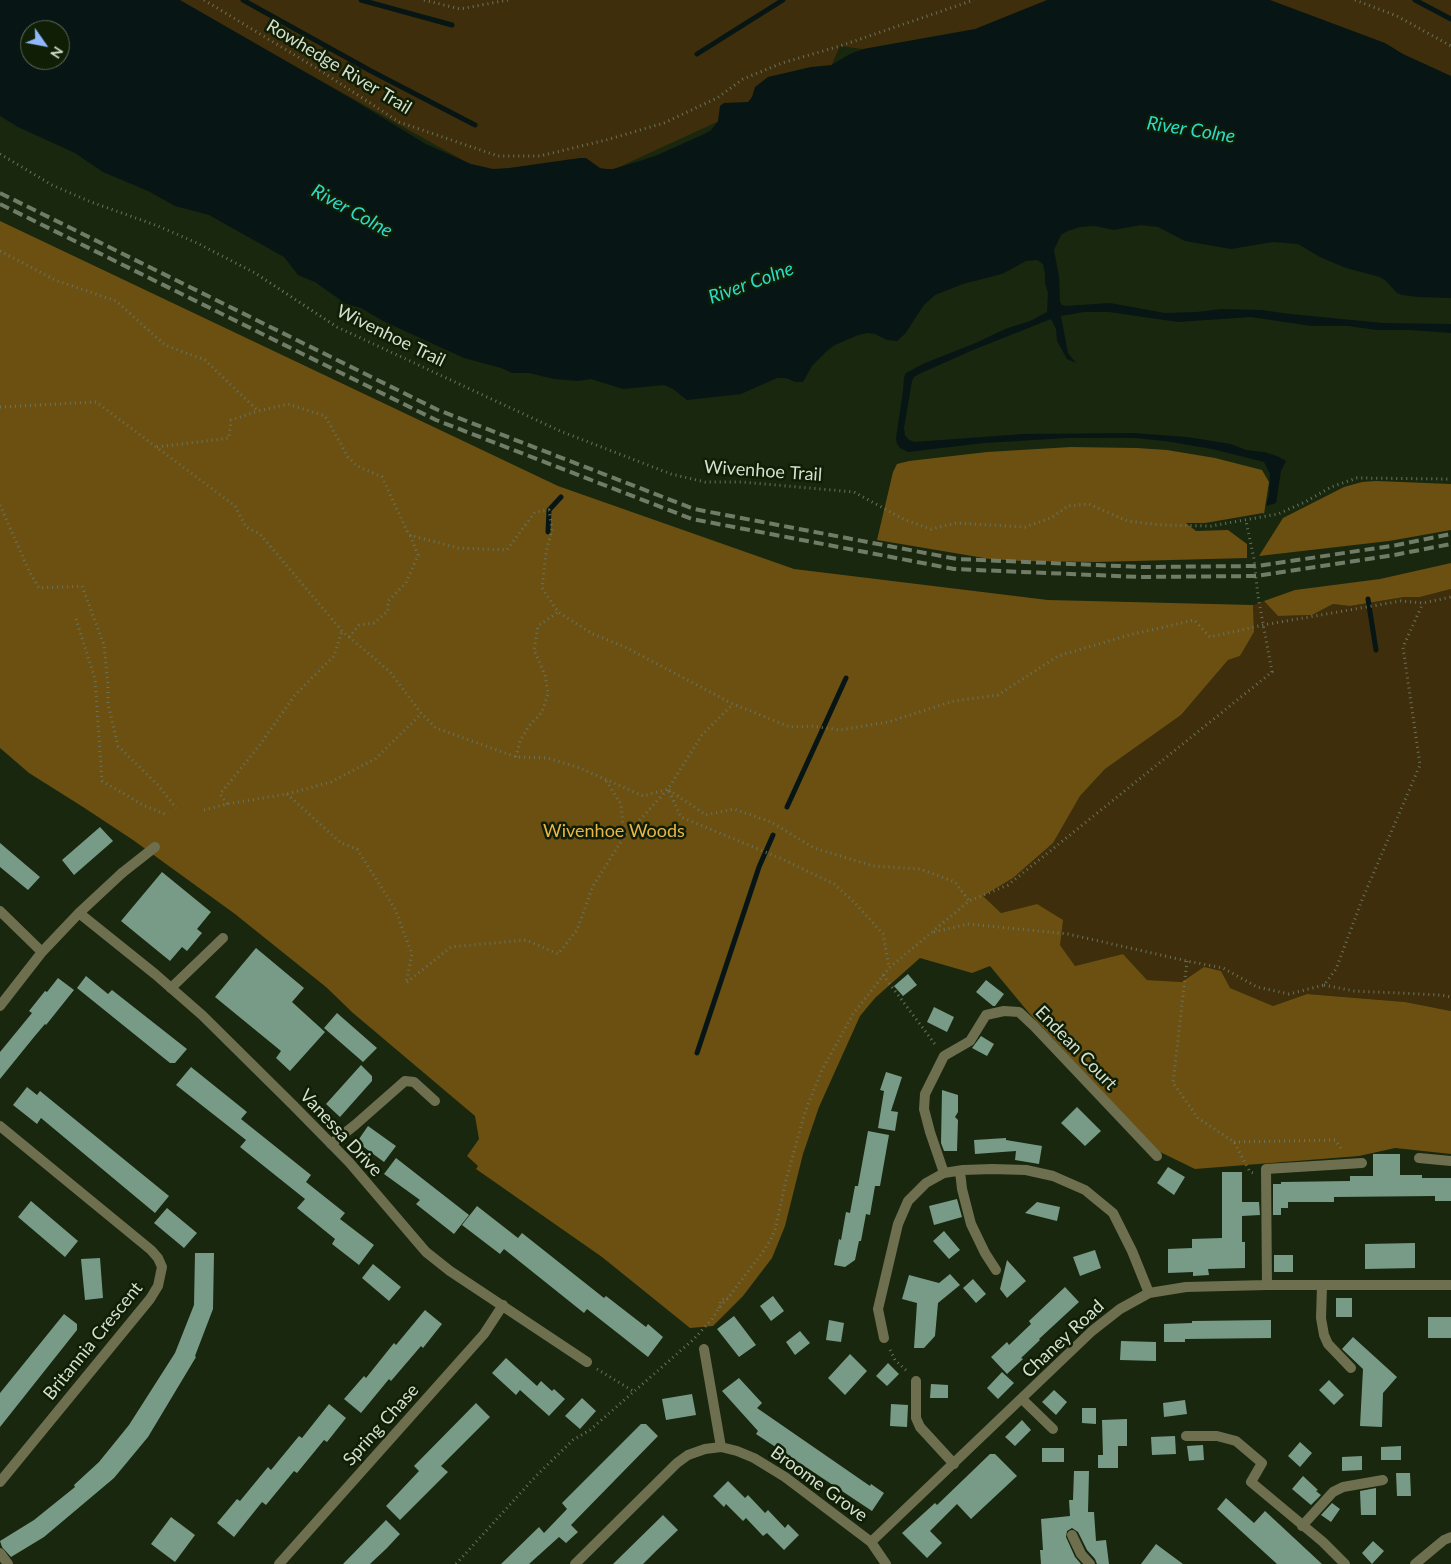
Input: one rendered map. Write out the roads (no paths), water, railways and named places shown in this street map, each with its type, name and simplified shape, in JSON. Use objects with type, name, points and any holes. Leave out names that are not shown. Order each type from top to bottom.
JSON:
[{"type":"street","points":[[0,1006],[42,952],[79,913],[122,873],[155,847]]},
{"type":"street","points":[[0,911],[42,952]]},
{"type":"street","name":"Vanessa Drive","points":[[79,913],[171,988],[202,1016],[349,1162],[426,1252],[450,1271],[587,1362]]},
{"type":"street","points":[[171,988],[223,938]]},
{"type":"street","name":"Endean Court","points":[[944,1173],[924,1108],[925,1094],[944,1056],[970,1041],[986,1015],[1004,1011],[1018,1012],[1034,1026],[1157,1156]]},
{"type":"street","points":[[331,1144],[355,1126],[405,1081],[414,1082],[436,1101]]},
{"type":"street","name":"Britannia Crescent","points":[[0,1126],[151,1250],[158,1258],[162,1267],[158,1286],[150,1299],[0,1482]]},
{"type":"street","points":[[1419,1158],[1451,1162]]},
{"type":"street","points":[[1268,1284],[1266,1168],[1362,1163]]},
{"type":"street","points":[[884,1338],[878,1309],[898,1224],[908,1201],[926,1184],[944,1173],[992,1169],[1026,1170],[1053,1176],[1085,1190],[1113,1214],[1132,1251],[1149,1293]]},
{"type":"street","points":[[960,1171],[962,1189],[971,1224],[984,1253],[996,1270]]},
{"type":"street","name":"Chaney Road","points":[[872,1542],[1092,1331],[1120,1309],[1149,1293],[1186,1286],[1268,1284],[1322,1286],[1451,1285]]},
{"type":"street","points":[[1322,1286],[1321,1318],[1324,1335],[1328,1344],[1351,1368]]},
{"type":"street","name":"Spring Chase","points":[[279,1564],[484,1334],[503,1305]]},
{"type":"street","points":[[704,1349],[721,1447]]},
{"type":"street","points":[[916,1381],[916,1418],[920,1427],[954,1464]]},
{"type":"street","points":[[1022,1399],[1053,1429]]},
{"type":"street","points":[[1186,1436],[1217,1436],[1236,1441],[1262,1463],[1251,1482],[1323,1542],[1345,1564]]},
{"type":"street","name":"Broome Grove","points":[[575,1564],[677,1463],[688,1455],[705,1449],[721,1447],[737,1450],[754,1458],[820,1502],[872,1542],[886,1564]]},
{"type":"street","points":[[1302,1526],[1333,1492],[1343,1486],[1383,1480]]},
{"type":"street","points":[[1072,1535],[1081,1554],[1090,1564]]},
{"type":"street","points":[[1415,1564],[1444,1540],[1451,1537]]},
{"type":"street","points":[[0,1553],[8,1564]]},
{"type":"water","name":"River Colne","points":[[0,0],[180,0],[426,144],[471,164],[493,169],[586,158],[600,168],[613,169],[655,156],[711,130],[718,121],[720,106],[724,103],[748,102],[752,97],[755,87],[768,77],[811,67],[831,65],[863,49],[975,29],[1047,0],[1270,0],[1385,43],[1403,54],[1451,76],[1451,298],[1402,295],[1397,293],[1380,277],[1346,268],[1320,257],[1298,244],[1273,242],[1231,249],[1185,241],[1158,227],[1141,225],[1114,230],[1095,226],[1080,227],[1061,235],[1054,250],[1059,277],[1060,302],[1066,306],[1110,303],[1165,313],[1221,309],[1262,310],[1383,323],[1451,324],[1451,333],[1377,330],[1348,326],[1311,326],[1251,317],[1178,322],[1109,312],[1084,312],[1061,316],[1068,353],[1076,363],[1067,359],[1057,341],[1056,329],[1051,319],[919,374],[912,381],[904,428],[905,435],[914,442],[1023,434],[1133,433],[1187,437],[1231,444],[1246,450],[1277,456],[1286,461],[1281,471],[1276,503],[1266,506],[1269,495],[1270,474],[1264,462],[1212,449],[1165,441],[1134,438],[1068,438],[984,443],[908,452],[900,448],[896,438],[906,373],[925,363],[1005,329],[1030,321],[1047,312],[1048,293],[1045,274],[1043,264],[1037,260],[1026,261],[1002,274],[963,284],[935,295],[924,305],[905,334],[897,341],[887,340],[868,333],[858,335],[835,345],[812,366],[803,382],[777,378],[741,394],[687,400],[673,389],[664,385],[623,389],[591,379],[578,381],[554,379],[529,373],[512,373],[464,358],[383,321],[361,308],[346,304],[315,282],[298,275],[284,257],[209,215],[175,206],[148,191],[103,172],[75,153],[18,127],[0,116]]},
{"type":"waterway","points":[[243,0],[371,71],[475,125]]},
{"type":"waterway","points":[[361,0],[452,25]]},
{"type":"waterway","points":[[697,54],[783,0]]},
{"type":"waterway","points":[[1415,0],[1451,19]]},
{"type":"waterway","points":[[548,532],[549,510],[561,497]]},
{"type":"waterway","points":[[1368,599],[1376,650]]},
{"type":"waterway","points":[[787,807],[846,678]]},
{"type":"waterway","points":[[697,1053],[759,867],[773,835]]},
{"type":"railway","points":[[0,193],[438,410],[694,509],[957,559],[1142,567],[1258,566],[1397,545],[1451,534]]},
{"type":"railway","points":[[0,204],[436,420],[692,519],[954,569],[1140,577],[1256,576],[1394,555],[1451,544]]},
{"type":"park label","name":"Wivenhoe Woods","points":[[614,831]]}]
